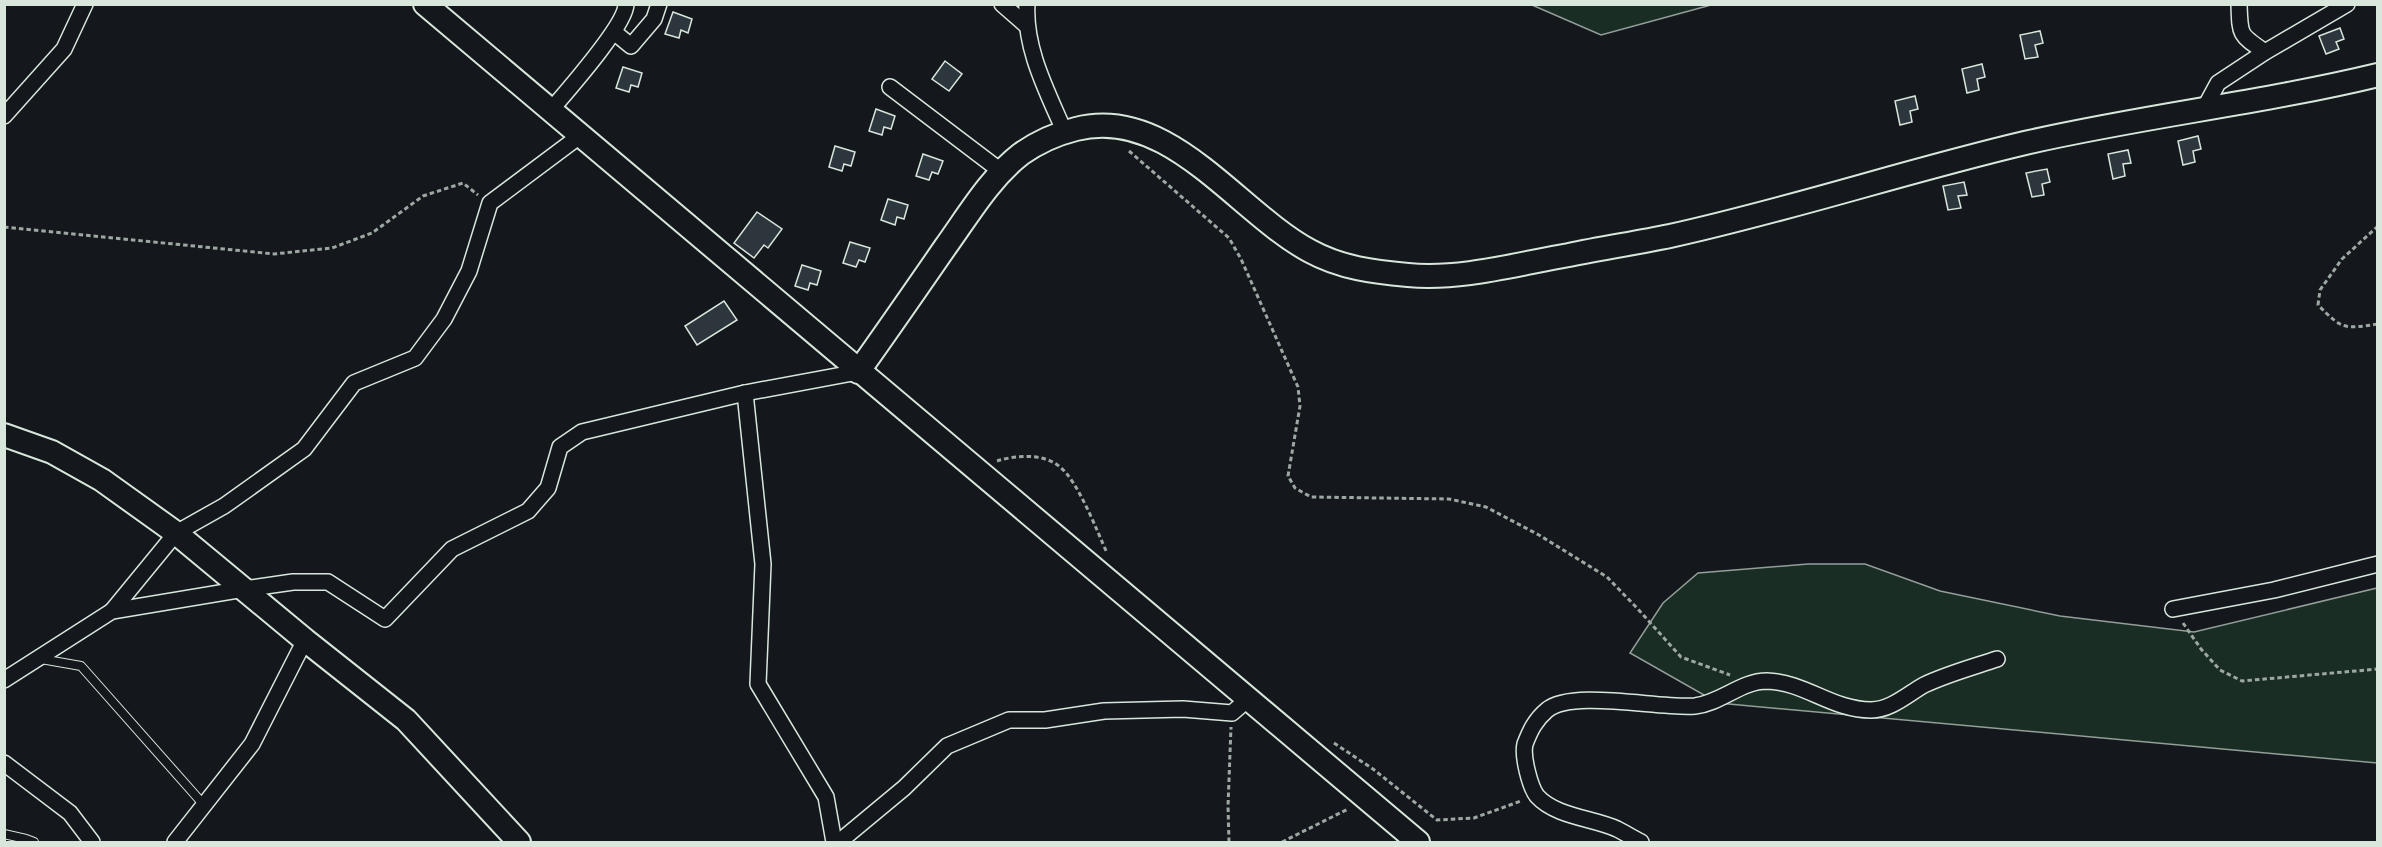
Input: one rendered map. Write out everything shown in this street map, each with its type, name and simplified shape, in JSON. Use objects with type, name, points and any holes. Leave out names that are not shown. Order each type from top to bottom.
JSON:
[{"type":"street","points":[[4,116],[64,49],[85,4]]},
{"type":"street","points":[[425,4],[973,469],[1240,707],[1366,800],[1418,843]]},
{"type":"street","points":[[551,110],[614,32],[626,12],[626,4]]},
{"type":"street","points":[[614,32],[631,46],[654,19],[659,4]]},
{"type":"street","points":[[1002,4],[1027,26]]},
{"type":"street","points":[[1027,4],[1027,26],[1037,68],[1065,132]]},
{"type":"street","points":[[2239,4],[2240,31],[2265,52]]},
{"type":"street","points":[[2205,107],[2218,82],[2347,4]]},
{"type":"street","points":[[112,611],[293,582],[328,582],[385,619],[452,549],[528,512],[548,488],[560,447],[582,432],[745,393],[858,372],[987,188],[1021,154],[1050,137],[1081,128],[1108,126],[1135,131],[1164,141],[1195,162],[1307,250],[1336,263],[1371,272],[1417,276],[1482,271],[1672,235],[2026,143],[2205,107],[2326,87],[2378,75]]},
{"type":"street","points":[[890,87],[1002,172]]},
{"type":"street","points":[[4,680],[112,611],[176,533],[224,506],[304,449],[354,383],[415,358],[444,319],[468,271],[490,203],[581,135]]},
{"type":"street","points":[[745,393],[763,564],[758,684],[826,797],[834,843]]},
{"type":"street","points":[[4,435],[52,452],[102,480],[176,533],[406,720],[519,843]]},
{"type":"street","points":[[2173,609],[2274,590],[2378,564]]},
{"type":"street","points":[[175,843],[252,744],[305,640]]},
{"type":"street","points":[[1641,843],[1616,829],[1554,808],[1537,796],[1528,774],[1524,749],[1531,728],[1548,709],[1570,700],[1695,706],[1722,698],[1752,682],[1768,681],[1800,687],[1823,700],[1848,708],[1874,711],[1894,704],[1925,685],[1997,659]]},
{"type":"street","points":[[839,843],[904,788],[947,746],[1009,720],[1045,720],[1104,711],[1240,707]]},
{"type":"street","points":[[4,763],[70,813],[92,843]]},
{"type":"lane","points":[[39,659],[81,666],[204,805]]},
{"type":"lane","points":[[4,834],[34,843]]},
{"type":"path","points":[[1127,150],[1229,238],[1241,259],[1298,387],[1300,406],[1288,476],[1296,488],[1311,496],[1449,499],[1486,507],[1539,535],[1607,577],[1681,657],[1752,682]]},
{"type":"path","points":[[4,227],[274,254],[332,248],[372,233],[423,196],[463,183],[490,203]]},
{"type":"path","points":[[2378,226],[2342,260],[2320,290],[2318,305],[2337,324],[2350,328],[2378,324]]},
{"type":"path","points":[[973,469],[1012,457],[1041,458],[1060,466],[1073,482],[1109,556]]},
{"type":"path","points":[[2173,609],[2201,649],[2220,670],[2242,681],[2378,669]]},
{"type":"path","points":[[1229,843],[1228,806],[1240,707]]},
{"type":"path","points":[[1324,737],[1373,769],[1437,820],[1474,818],[1537,796]]},
{"type":"path","points":[[1282,843],[1366,800]]},
{"type":"green space","points":[[1532,5],[1711,5],[1601,35]]},
{"type":"green space","points":[[1808,564],[1865,564],[1940,591],[2060,616],[2194,632],[2377,588],[2377,763],[1718,703],[1630,653],[1663,603],[1698,573]]},
{"type":"building","points":[[673,12],[692,19],[688,33],[681,30],[679,38],[665,34]]},
{"type":"building","points":[[2340,28],[2344,39],[2336,42],[2339,49],[2326,54],[2319,36]]},
{"type":"building","points":[[2040,31],[2043,43],[2035,45],[2038,57],[2025,59],[2020,35]]},
{"type":"building","points":[[945,61],[962,74],[949,91],[932,79]]},
{"type":"building","points":[[1982,64],[1985,77],[1977,79],[1979,90],[1967,93],[1962,69]]},
{"type":"building","points":[[623,67],[642,73],[638,87],[631,85],[629,92],[616,88]]},
{"type":"building","points":[[1915,96],[1918,109],[1910,111],[1912,122],[1900,125],[1895,101]]},
{"type":"building","points":[[876,109],[895,116],[891,129],[884,127],[882,135],[869,131]]},
{"type":"building","points":[[2198,136],[2201,149],[2193,151],[2195,162],[2183,165],[2178,141]]},
{"type":"building","points":[[835,146],[855,152],[851,166],[844,164],[842,171],[829,167]]},
{"type":"building","points":[[2128,150],[2131,163],[2123,164],[2125,176],[2113,179],[2108,154]]},
{"type":"building","points":[[923,154],[943,161],[938,174],[932,172],[929,180],[916,176]]},
{"type":"building","points":[[2047,169],[2050,182],[2042,184],[2044,195],[2032,197],[2026,173]]},
{"type":"building","points":[[1964,182],[1967,195],[1958,196],[1961,208],[1948,210],[1943,186]]},
{"type":"building","points":[[888,199],[908,205],[904,219],[897,217],[895,225],[881,220]]},
{"type":"building","points":[[757,212],[782,229],[768,248],[764,245],[754,258],[734,243]]},
{"type":"building","points":[[850,242],[870,248],[865,262],[859,260],[856,267],[843,263]]},
{"type":"building","points":[[802,265],[821,271],[817,285],[810,283],[808,290],[795,286]]},
{"type":"building","points":[[724,301],[737,320],[697,345],[685,326]]}]
